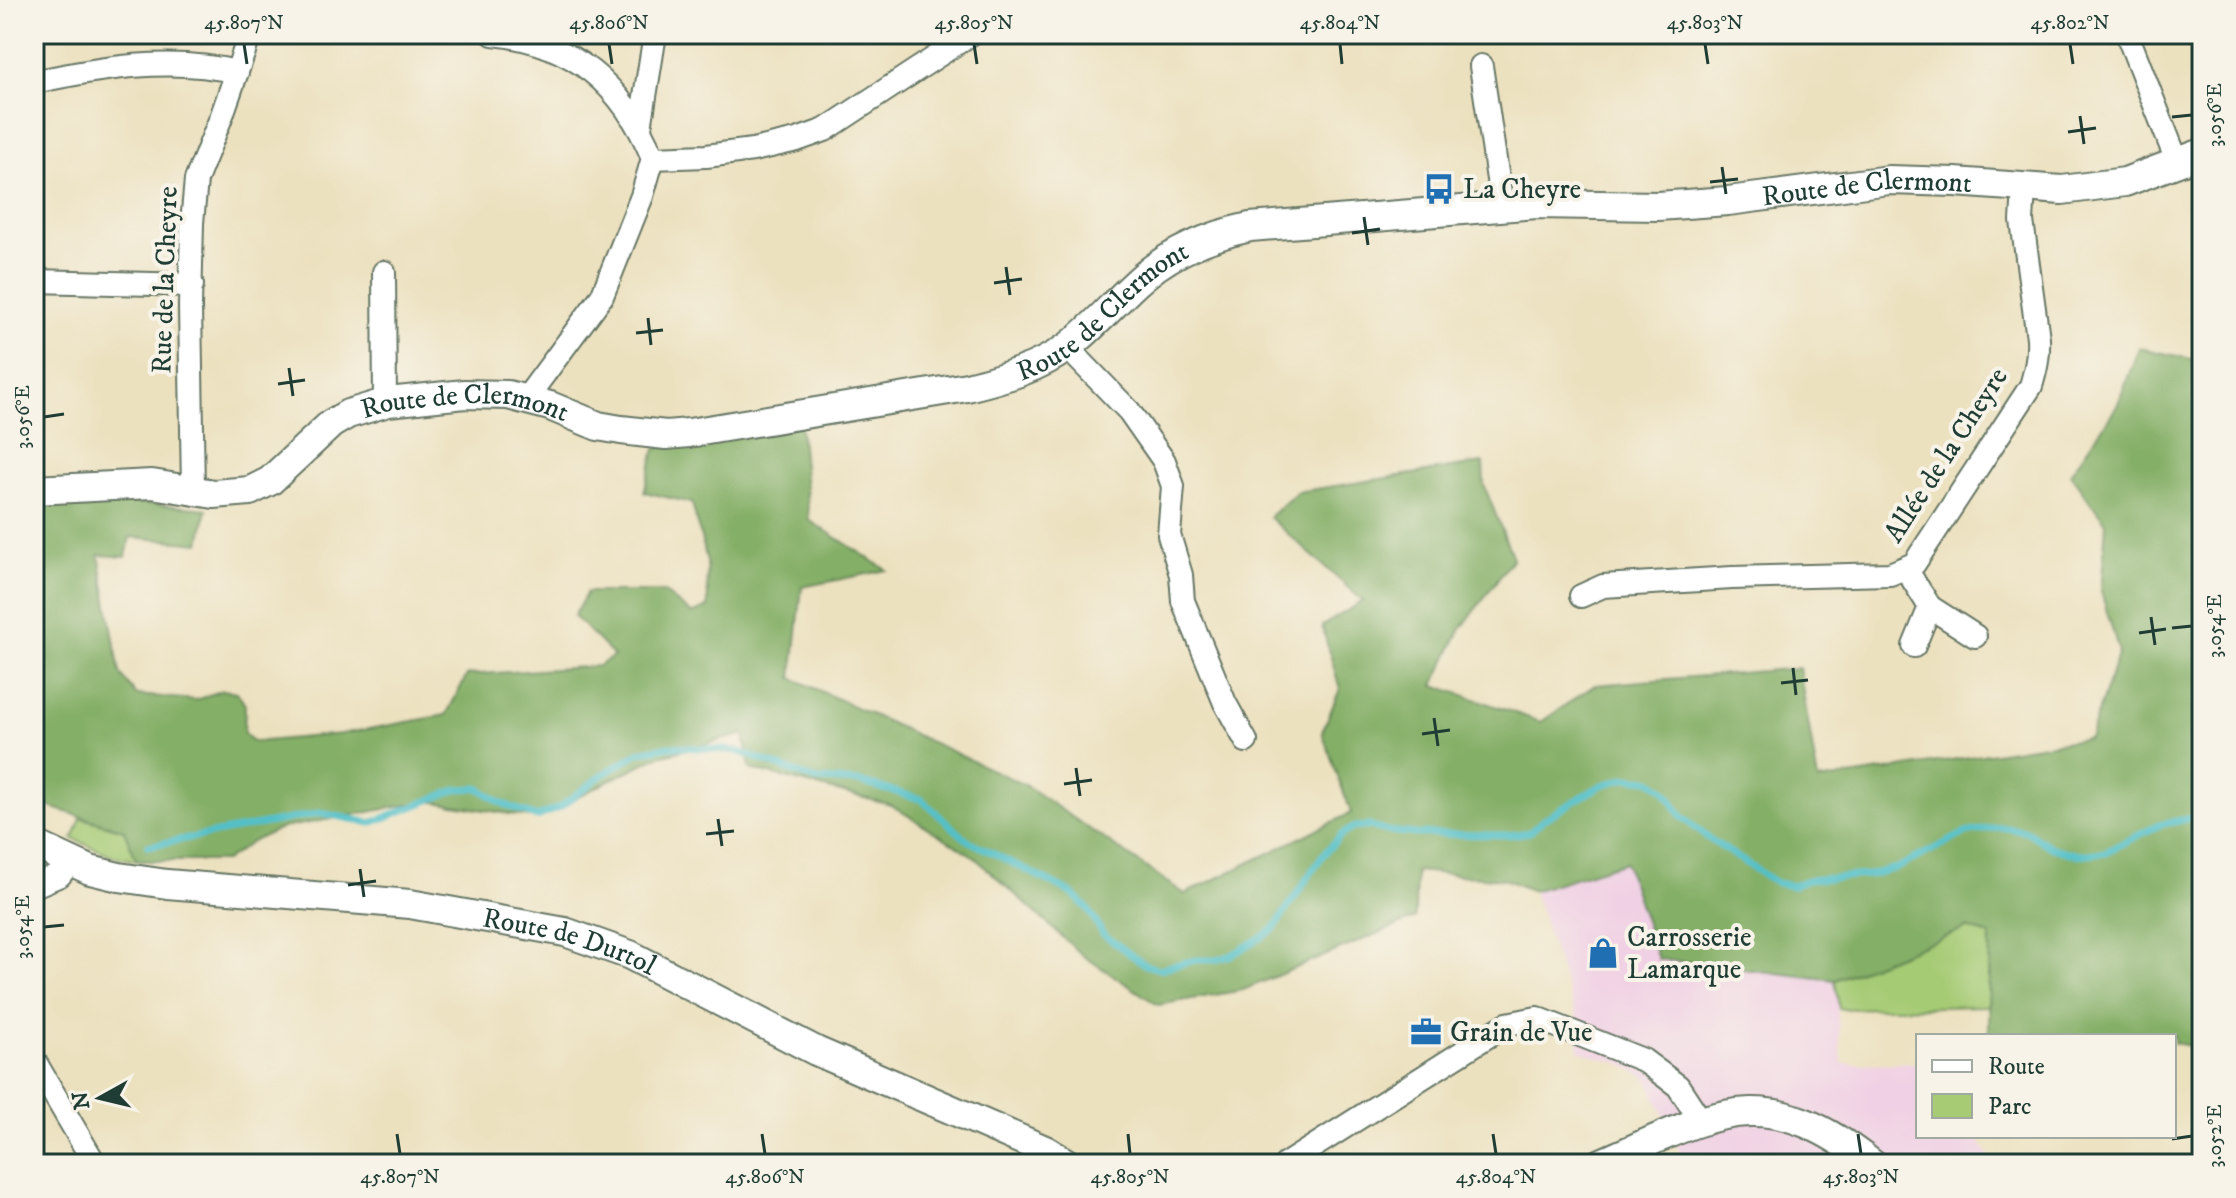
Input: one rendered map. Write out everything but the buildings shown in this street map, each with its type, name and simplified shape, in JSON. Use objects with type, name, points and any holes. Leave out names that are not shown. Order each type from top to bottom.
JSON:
[{"type":"street","name":"Rue de la Cheyre","points":[[193,490],[192,223],[196,180],[250,34]]},
{"type":"street","points":[[493,34],[521,37],[579,62],[597,75],[622,100],[640,128],[653,158],[642,196],[602,296],[525,400]]},
{"type":"street","points":[[640,128],[655,34]]},
{"type":"street","points":[[653,158],[753,150],[825,130],[971,34]]},
{"type":"street","points":[[2127,34],[2190,158]]},
{"type":"street","points":[[34,82],[94,69],[182,64],[237,72]]},
{"type":"street","points":[[1481,66],[1502,206]]},
{"type":"street","name":"Route de Clermont","points":[[34,490],[152,484],[214,494],[238,493],[259,487],[280,473],[331,424],[348,414],[385,403],[493,393],[550,406],[598,426],[641,434],[689,433],[967,387],[1038,365],[1067,347],[1156,267],[1199,242],[1222,233],[1271,225],[1537,204],[1658,206],[1728,201],[1889,180],[2062,190],[2125,182],[2190,158]]},
{"type":"street","name":"Allée de la Cheyre","points":[[1581,596],[1603,586],[1732,578],[1890,574],[1906,569],[1920,559],[2031,386],[2039,356],[2022,221],[2024,188]]},
{"type":"street","points":[[384,272],[385,403]]},
{"type":"street","points":[[34,281],[192,285]]},
{"type":"street","points":[[1067,347],[1129,411],[1164,461],[1173,486],[1169,535],[1181,575],[1183,601],[1225,703],[1246,741]]},
{"type":"street","points":[[1906,569],[1930,607],[1975,636]]},
{"type":"street","points":[[1914,646],[1930,607]]},
{"type":"street","name":"Route de Durtol","points":[[34,844],[70,862],[119,877],[167,884],[410,904],[565,932],[630,955],[816,1051],[1045,1150],[1068,1164]]},
{"type":"street","points":[[34,886],[60,875],[70,862]]},
{"type":"street","points":[[1286,1164],[1507,1024],[1537,1018],[1643,1060],[1678,1086],[1701,1121]]},
{"type":"street","points":[[34,1060],[95,1164]]},
{"type":"street","points":[[1599,1164],[1701,1121],[1738,1111],[1788,1116],[1817,1126],[1872,1164]]},
{"type":"shaded area","points":[[1626,862],[1658,959],[1835,980],[1842,1064],[1916,1063],[1916,1138],[1977,1138],[1994,1164],[1654,1164],[1680,1153],[1666,1119],[1647,1078],[1619,1063],[1579,1051],[1577,1017],[1533,891]]},
{"type":"green space","points":[[2139,348],[2202,361],[2202,1048],[2176,1043],[2176,1034],[1989,1034],[1990,935],[1967,928],[1835,980],[1658,959],[1625,862],[1533,891],[1504,879],[1416,871],[1415,918],[1243,990],[1158,1005],[1082,955],[973,856],[891,805],[750,769],[744,734],[656,757],[536,818],[428,801],[282,828],[253,841],[225,861],[137,861],[124,830],[34,802],[34,503],[97,499],[207,509],[200,543],[130,537],[126,557],[99,555],[120,673],[136,695],[196,700],[222,690],[237,692],[245,705],[244,733],[254,742],[341,734],[446,715],[467,675],[598,666],[614,656],[574,616],[587,592],[664,592],[692,614],[708,607],[707,561],[692,503],[644,492],[655,449],[684,441],[800,425],[809,520],[887,570],[802,587],[792,678],[1025,785],[1185,894],[1351,813],[1322,732],[1340,689],[1322,626],[1363,601],[1269,517],[1297,492],[1483,463],[1484,485],[1513,558],[1459,632],[1434,685],[1541,722],[1595,685],[1799,668],[1818,781],[2089,738],[2119,652],[2101,592],[2106,523],[2070,474],[2117,406]]},
{"type":"green space","points":[[81,818],[124,830],[137,861],[113,856],[73,839]]},
{"type":"green space","points":[[1966,928],[1990,935],[1988,1006],[1839,1009],[1835,980]]},
{"type":"waterway","points":[[148,846],[321,813],[371,823],[458,789],[479,788],[501,803],[537,817],[560,807],[602,775],[640,752],[670,746],[737,751],[816,780],[859,782],[921,799],[967,840],[1073,894],[1087,908],[1103,934],[1145,965],[1159,969],[1232,955],[1273,930],[1322,856],[1341,835],[1355,827],[1369,826],[1416,834],[1509,835],[1530,832],[1544,819],[1602,785],[1627,778],[1649,780],[1664,789],[1682,817],[1708,838],[1776,883],[1793,886],[1807,880],[1869,875],[1897,868],[1965,833],[2000,827],[2026,831],[2052,848],[2078,855],[2105,852],[2159,825],[2202,815]]},
{"type":"place","name":"La Cheyre","points":[[1439,189]]},
{"type":"place","name":"Carrosserie Lamarque","points":[[1603,953]]},
{"type":"place","name":"Grain de Vue","points":[[1426,1032]]}]
